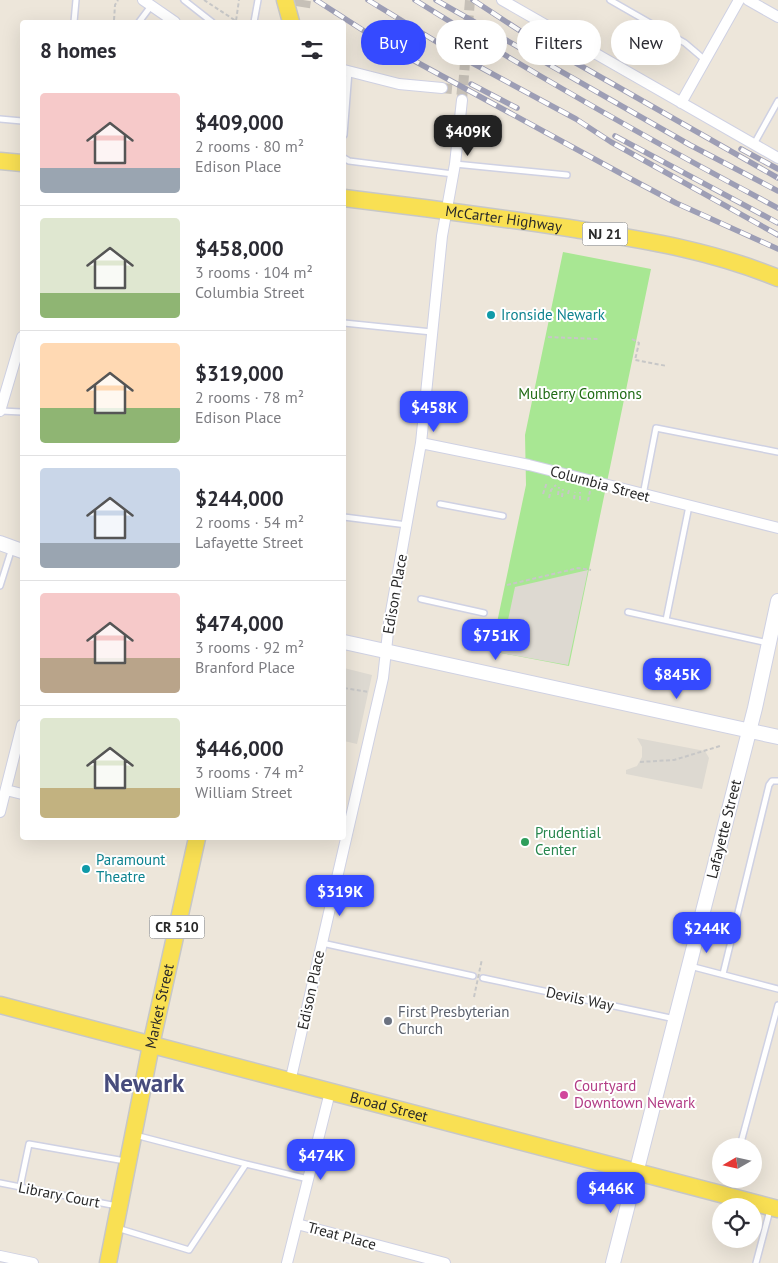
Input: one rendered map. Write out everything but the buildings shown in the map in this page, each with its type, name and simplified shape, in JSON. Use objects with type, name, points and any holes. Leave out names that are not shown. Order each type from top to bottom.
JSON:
[{"type":"main road","points":[[286,0],[291,20]]},
{"type":"main road","points":[[293,20],[302,7]]},
{"type":"main road","points":[[0,161],[20,164]]},
{"type":"main road","name":"McCarter Highway","points":[[346,198],[447,210],[659,242],[737,261],[778,278]]},
{"type":"main road","name":"Market Street","points":[[108,1263],[151,1045],[197,840]]},
{"type":"main road","name":"Broad Street","points":[[0,1005],[774,1208]]},
{"type":"street","points":[[502,0],[778,158]]},
{"type":"street","points":[[680,103],[739,0]]},
{"type":"street","points":[[748,0],[778,17]]},
{"type":"street","points":[[147,3],[172,20]]},
{"type":"street","points":[[347,70],[399,84],[442,88]]},
{"type":"street","name":"Edison Place","points":[[346,836],[383,678],[421,443],[432,332],[462,100]]},
{"type":"street","points":[[0,411],[20,344]]},
{"type":"street","name":"Columbia Street","points":[[421,443],[529,465],[778,528]]},
{"type":"street","name":"Lafayette Street","points":[[613,1263],[677,1019],[770,644],[778,602]]},
{"type":"street","points":[[346,642],[778,737]]},
{"type":"street","points":[[0,812],[20,733]]},
{"type":"street","points":[[6,790],[20,794]]},
{"type":"street","name":"Edison Place","points":[[290,1082],[345,840]]},
{"type":"street","points":[[287,1263],[330,1092]]},
{"type":"street","name":"Treat Place","points":[[297,1224],[445,1263]]},
{"type":"street","points":[[0,1256],[33,1263]]},
{"type":"lane","points":[[74,20],[76,0]]},
{"type":"lane","points":[[184,0],[209,20]]},
{"type":"lane","points":[[254,20],[258,0]]},
{"type":"lane","points":[[610,0],[685,43],[705,60]]},
{"type":"lane","points":[[140,20],[147,3]]},
{"type":"lane","points":[[346,96],[347,70]]},
{"type":"lane","points":[[754,144],[778,101]]},
{"type":"lane","points":[[0,119],[20,121]]},
{"type":"lane","points":[[346,159],[349,161],[454,169],[567,175]]},
{"type":"lane","points":[[346,323],[432,332]]},
{"type":"lane","points":[[0,411],[20,412]]},
{"type":"lane","points":[[643,495],[656,428],[778,452]]},
{"type":"lane","points":[[440,504],[503,516]]},
{"type":"lane","points":[[666,620],[689,506]]},
{"type":"lane","points":[[346,517],[407,525]]},
{"type":"lane","points":[[0,586],[12,547]]},
{"type":"lane","points":[[421,599],[484,613]]},
{"type":"lane","points":[[628,612],[770,644]]},
{"type":"lane","points":[[723,974],[769,785],[772,781],[778,781]]},
{"type":"lane","points":[[321,943],[473,976]]},
{"type":"lane","points":[[690,966],[778,989]]},
{"type":"lane","name":"Devils Way","points":[[483,978],[677,1019]]},
{"type":"lane","points":[[742,1138],[775,1024],[778,1005]]},
{"type":"lane","points":[[133,1135],[308,1179]]},
{"type":"lane","points":[[20,1187],[29,1144],[128,1162]]},
{"type":"lane","points":[[115,1228],[189,1250],[246,1164]]},
{"type":"lane","name":"Library Court","points":[[0,1183],[119,1206]]},
{"type":"lane","points":[[756,1263],[774,1208]]},
{"type":"path","points":[[114,20],[115,5],[118,0]]},
{"type":"path","points":[[204,0],[234,20]]},
{"type":"path","points":[[236,20],[239,0]]},
{"type":"path","points":[[548,337],[600,339]]},
{"type":"path","points":[[632,339],[639,343],[635,360],[667,366]]},
{"type":"path","points":[[543,494],[548,478]]},
{"type":"path","points":[[549,498],[551,490],[556,485]]},
{"type":"path","points":[[558,495],[559,487]]},
{"type":"path","points":[[588,501],[591,488]]},
{"type":"path","points":[[562,497],[564,489]]},
{"type":"path","points":[[568,494],[569,490]]},
{"type":"path","points":[[574,499],[575,492]]},
{"type":"path","points":[[580,492],[580,500]]},
{"type":"path","points":[[507,585],[578,568],[591,570]]},
{"type":"path","points":[[346,688],[370,692]]},
{"type":"path","points":[[640,762],[674,760],[720,746]]},
{"type":"path","points":[[474,997],[482,959]]},
{"type":"green space","name":"Mulberry Commons","points":[[563,252],[651,269],[569,666],[491,651],[526,485],[525,435]]},
{"type":"shaded area","points":[[588,570],[568,665],[501,653],[515,587]]},
{"type":"shaded area","points":[[346,668],[372,675],[357,744],[346,741]]},
{"type":"shaded area","points":[[637,738],[705,751],[709,758],[702,789],[626,774],[626,770],[637,766],[642,757],[642,747]]},
{"type":"tunnel","points":[[302,7],[303,0]]},
{"type":"tunnel","points":[[462,100],[470,0]]},
{"type":"tunnel","points":[[442,88],[463,90]]},
{"type":"railway","points":[[316,0],[389,47],[631,179],[676,203],[778,249]]},
{"type":"railway","points":[[368,0],[463,58],[576,119],[611,142],[778,235]]},
{"type":"railway","points":[[415,0],[504,55],[778,208]]},
{"type":"railway","points":[[436,0],[690,145],[778,191]]},
{"type":"railway","points":[[473,0],[525,34],[778,178]]},
{"type":"railway","points":[[471,84],[517,108]]},
{"type":"railway","points":[[615,136],[778,223]]},
{"type":"railway","points":[[741,149],[778,169]]},
{"type":"place","name":"Ironside Newark","points":[[491,315]]},
{"type":"place","name":"Prudential Center","points":[[525,842]]},
{"type":"place","name":"Paramount Theatre","points":[[86,869]]},
{"type":"place","name":"First Presbyterian Church","points":[[388,1021]]},
{"type":"place","name":"Courtyard Downtown Newark","points":[[564,1095]]},
{"type":"district","name":"Newark","points":[[144,1083]]}]
